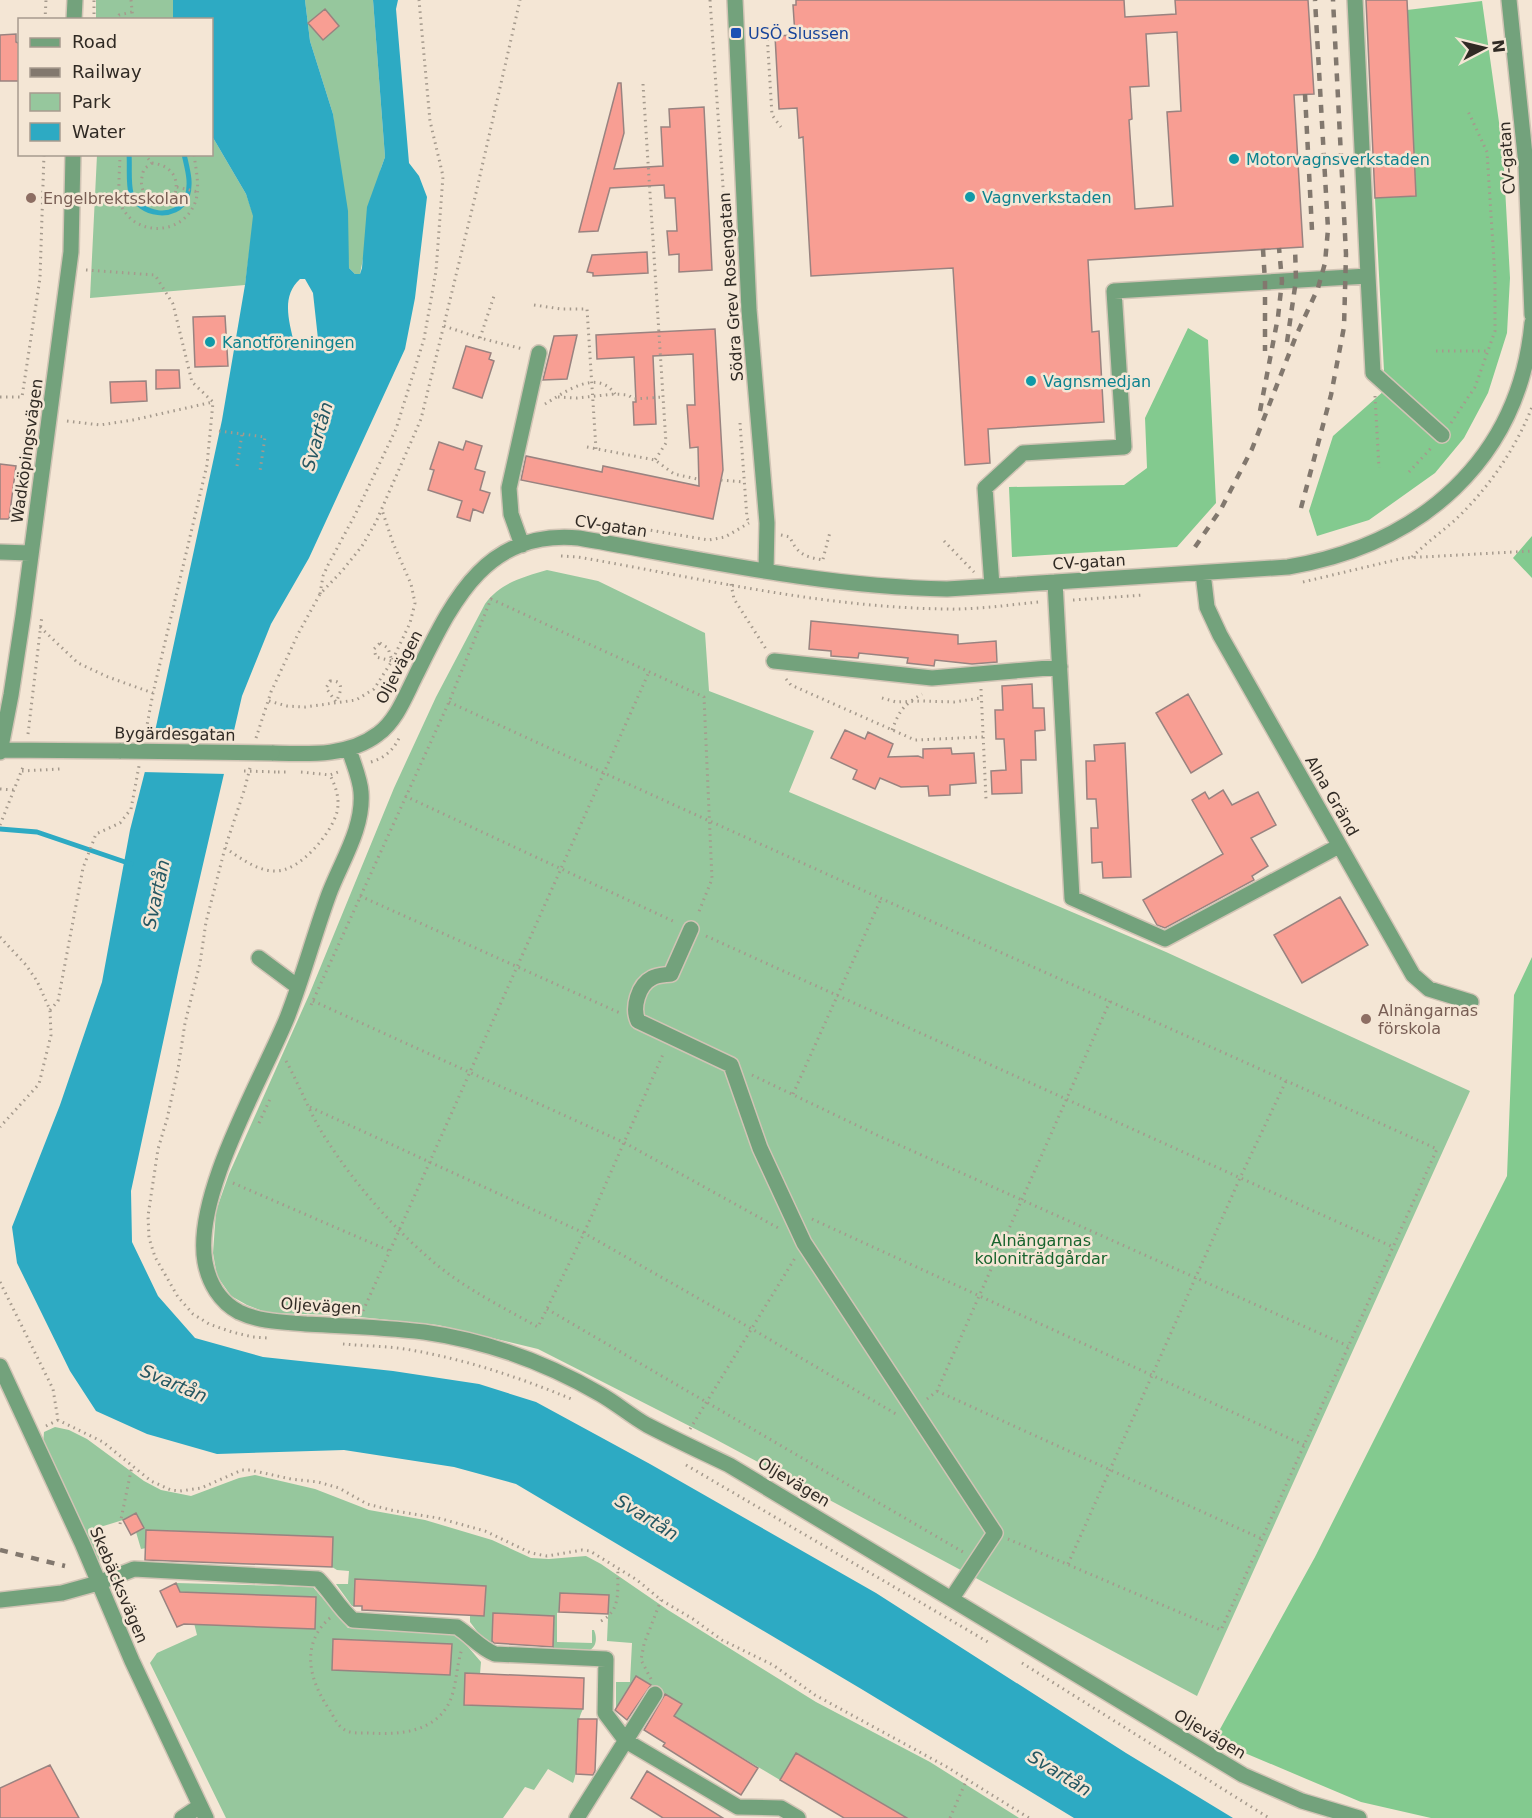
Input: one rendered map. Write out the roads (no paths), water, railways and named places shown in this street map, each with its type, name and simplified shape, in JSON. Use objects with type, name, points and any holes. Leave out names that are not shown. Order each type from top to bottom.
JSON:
[{"type":"street","points":[[74,18],[75,0]]},
{"type":"street","name":"Södra Grev Rosengatan","points":[[735,0],[749,310],[767,523],[766,571]]},
{"type":"street","points":[[1355,0],[1373,374],[1442,435]]},
{"type":"street","name":"CV-gatan","points":[[1509,0],[1526,165],[1532,315]]},
{"type":"street","name":"Wadköpingsvägen","points":[[0,750],[15,673],[72,252],[74,156]]},
{"type":"street","points":[[992,586],[985,488],[1023,453],[1124,447],[1114,291],[1368,276]]},
{"type":"street","name":"CV-gatan","points":[[522,545],[549,538],[579,538],[766,571],[906,588],[947,589],[1288,567],[1335,557],[1388,535],[1437,503],[1466,478],[1506,421],[1523,378],[1532,322]]},
{"type":"street","points":[[522,545],[511,514],[509,488],[539,353]]},
{"type":"street","name":"Oljevägen","points":[[522,545],[492,559],[476,574],[460,594],[434,639],[391,722],[378,735],[349,749],[361,788],[358,822],[329,895],[288,1016],[251,1095],[214,1189],[205,1219],[204,1243],[205,1263],[211,1283],[223,1300],[237,1311],[253,1318],[451,1336],[527,1358],[601,1395],[645,1424],[739,1471],[1243,1774],[1302,1801],[1359,1818]]},
{"type":"street","points":[[0,552],[30,553]]},
{"type":"street","name":"Alna Gränd","points":[[1203,573],[1207,607],[1220,635],[1413,975],[1429,989],[1471,1002]]},
{"type":"street","points":[[1055,582],[1072,898],[1165,939],[1340,846]]},
{"type":"street","points":[[774,661],[932,678],[1060,667]]},
{"type":"street","name":"Bygärdesgatan","points":[[0,750],[312,754],[349,749]]},
{"type":"street","points":[[691,929],[671,974],[651,978],[640,993],[635,1014],[638,1021],[731,1065],[760,1148],[804,1243],[907,1413],[995,1533],[952,1598]]},
{"type":"street","points":[[259,958],[298,987]]},
{"type":"street","name":"Skebäcksvägen","points":[[0,1366],[203,1812]]},
{"type":"street","points":[[0,1600],[62,1593],[98,1583],[134,1569],[318,1579],[341,1609],[353,1620],[457,1627],[482,1649],[495,1654],[606,1659],[605,1713],[626,1741],[738,1807],[781,1808],[798,1818]]},
{"type":"street","points":[[577,1818],[655,1694]]},
{"type":"street","points":[[182,1818],[203,1812]]},
{"type":"water","name":"Svartån","points":[[173,0],[305,0],[310,41],[333,114],[348,211],[349,268],[355,274],[360,274],[367,207],[385,157],[373,0],[398,0],[396,9],[409,163],[419,176],[427,197],[415,298],[405,349],[309,558],[271,624],[242,696],[179,968],[131,1191],[132,1242],[158,1296],[195,1338],[263,1357],[393,1371],[479,1384],[536,1402],[876,1593],[1126,1753],[1233,1818],[1074,1818],[516,1484],[454,1467],[344,1450],[217,1454],[147,1434],[96,1411],[70,1371],[17,1263],[12,1227],[60,1105],[102,982],[130,830],[154,736],[222,420],[245,285],[253,216],[246,194],[213,138],[213,18],[173,18]],"holes":[[[300,279],[305,279],[313,293],[318,339],[312,345],[303,348],[294,343],[288,301],[290,293]]]},
{"type":"waterway","points":[[129,156],[131,193],[135,201],[149,211],[158,213],[175,210],[187,197],[189,181],[184,156]]},
{"type":"waterway","points":[[0,829],[37,832],[131,864]]},
{"type":"railway","points":[[1195,547],[1221,509],[1252,449],[1296,336],[1318,288],[1325,263],[1328,229],[1315,0]]},
{"type":"railway","points":[[1301,508],[1331,395],[1344,327],[1346,254],[1333,0]]},
{"type":"railway","points":[[1305,94],[1312,230]]},
{"type":"railway","points":[[1287,342],[1296,280],[1295,247]]},
{"type":"railway","points":[[1260,411],[1278,317],[1282,281],[1279,248]]},
{"type":"railway","points":[[1263,249],[1265,351]]},
{"type":"railway","points":[[0,1550],[65,1566]]},
{"type":"place","name":"USÖ Slussen","points":[[736,33]]},
{"type":"place","name":"Motorvagnsverkstaden","points":[[1234,159]]},
{"type":"place","name":"Vagnverkstaden","points":[[970,197]]},
{"type":"place","name":"Engelbrektsskolan","points":[[31,198]]},
{"type":"place","name":"Kanotföreningen","points":[[210,342]]},
{"type":"place","name":"Vagnsmedjan","points":[[1031,381]]},
{"type":"place","name":"Alnängarnas förskola","points":[[1366,1019]]},
{"type":"park label","name":"Alnängarnas koloniträdgårdar","points":[[1041,1249]]}]
